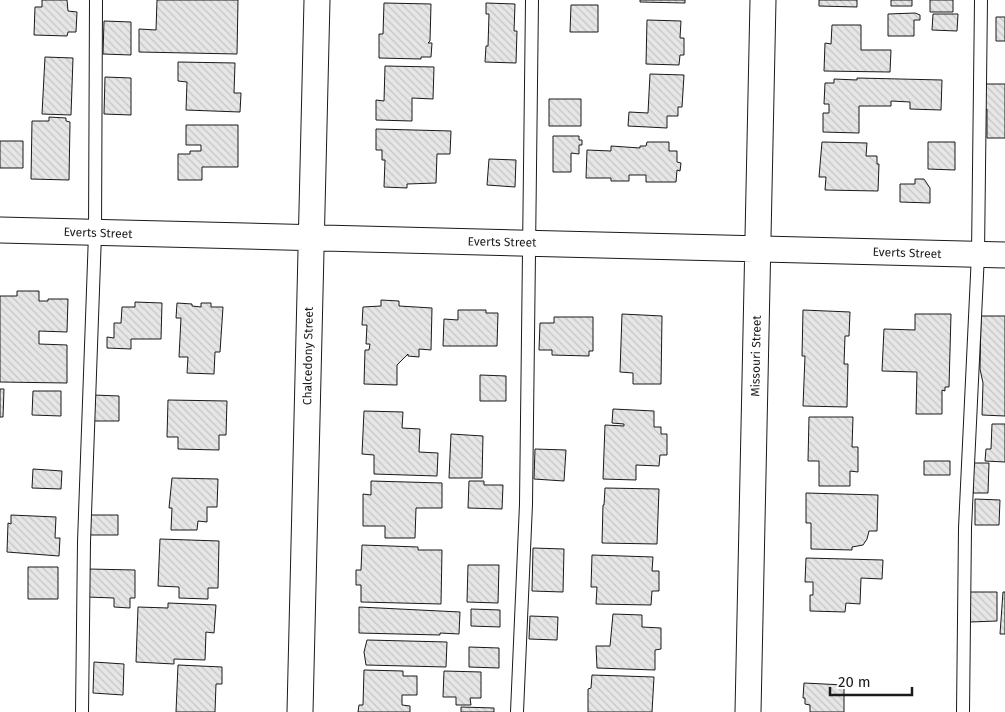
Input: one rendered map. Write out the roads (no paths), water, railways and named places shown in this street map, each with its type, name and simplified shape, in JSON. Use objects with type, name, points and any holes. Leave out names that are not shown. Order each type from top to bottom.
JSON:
[{"type":"street","name":"Chalcedony Street","points":[[300,712],[317,0]]},
{"type":"street","name":"Missouri Street","points":[[748,712],[763,0]]},
{"type":"street","name":"Everts Street","points":[[0,230],[95,234],[310,237],[1005,255]]},
{"type":"lane","points":[[82,712],[84,542],[95,234],[96,0]]},
{"type":"lane","points":[[517,712],[526,504],[532,0]]},
{"type":"lane","points":[[963,712],[965,528],[978,254],[981,0]]}]
